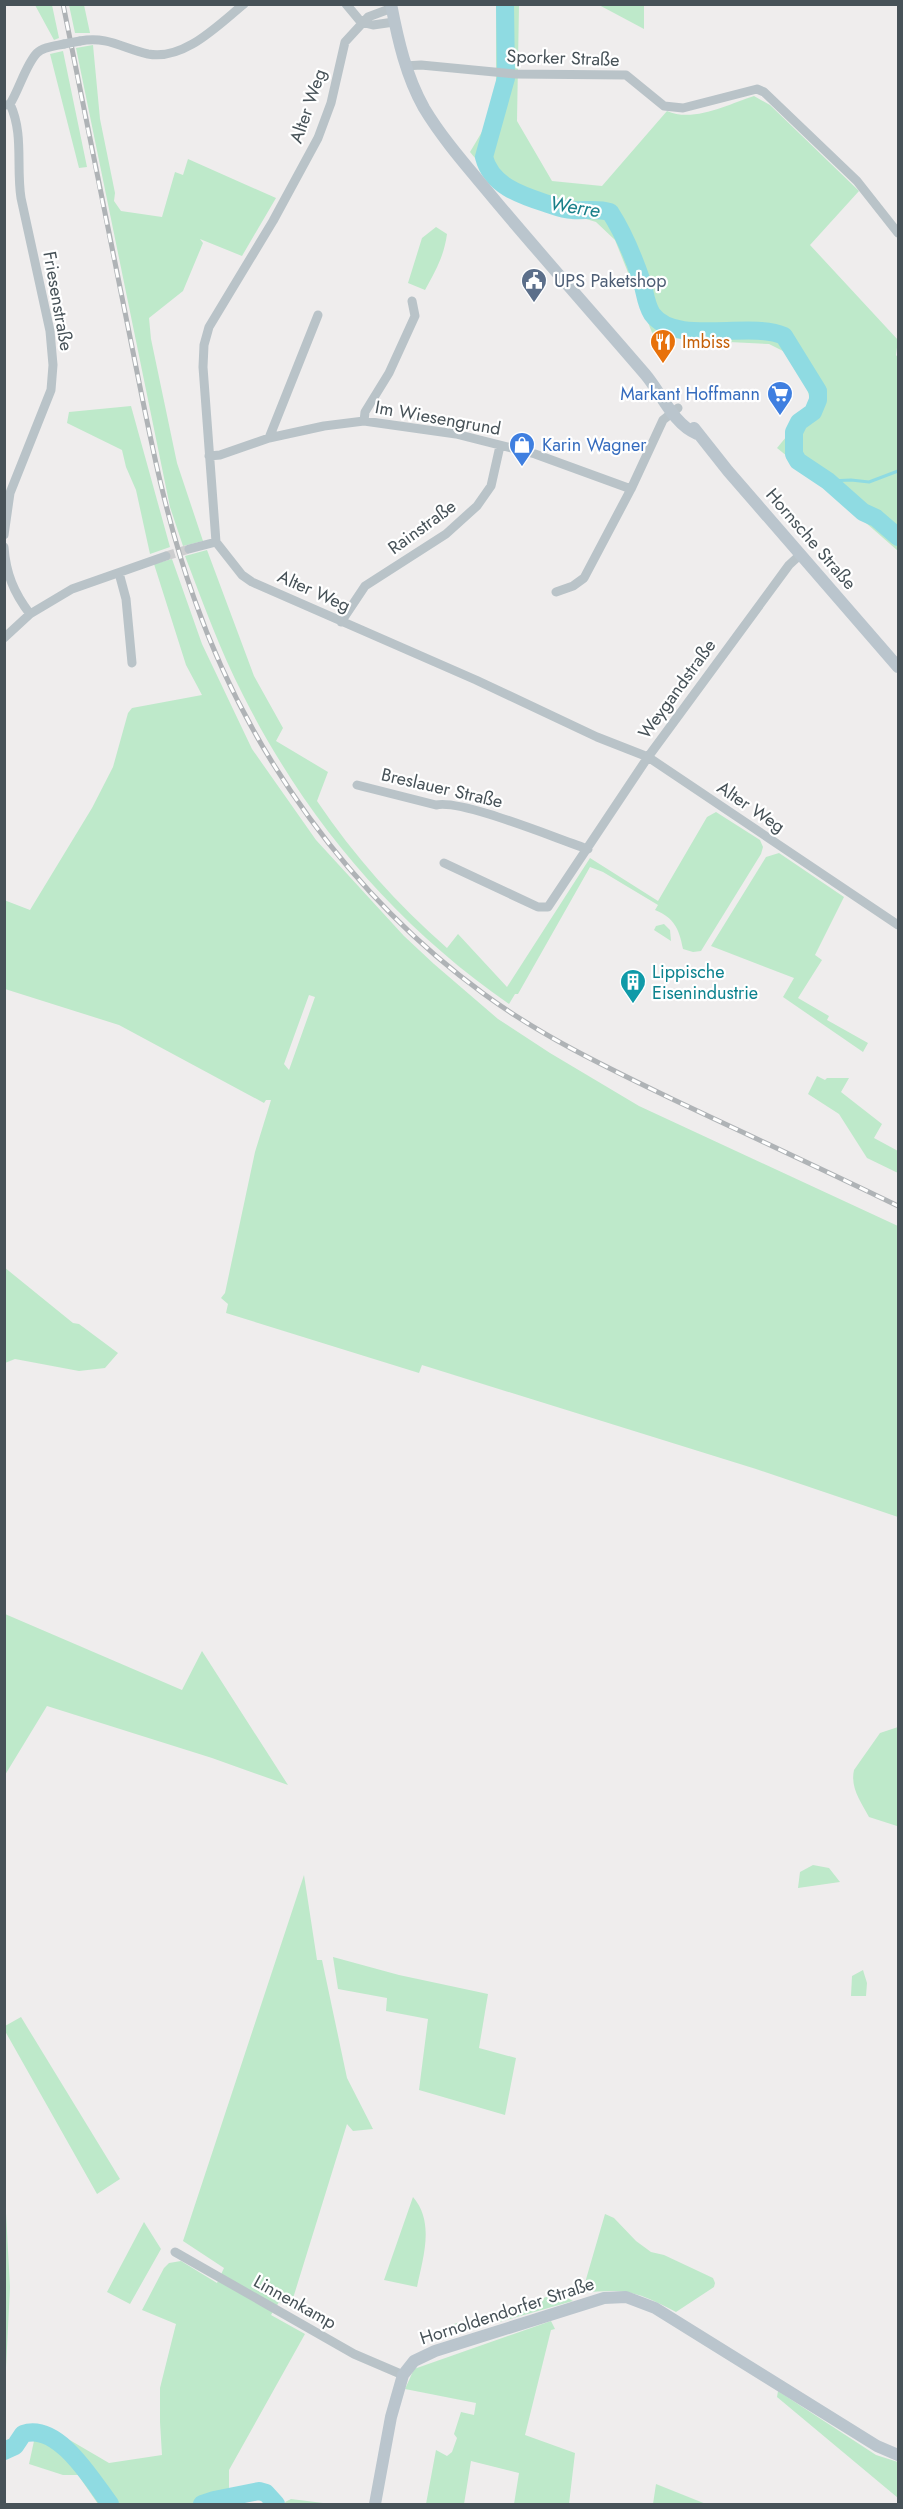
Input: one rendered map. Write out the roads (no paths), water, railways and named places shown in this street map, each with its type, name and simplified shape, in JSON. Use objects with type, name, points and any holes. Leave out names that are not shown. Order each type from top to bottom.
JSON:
[{"type":"main road","name":"Hornsche Straße","points":[[391,6],[405,66],[423,106],[454,152],[674,411],[697,434],[898,667]]},
{"type":"main road","name":"Hornoldendorfer Straße","points":[[403,2375],[414,2361],[435,2351],[589,2302],[604,2298],[626,2297],[655,2308],[877,2446],[898,2455]]},
{"type":"main road","points":[[375,2505],[381,2464],[403,2375]]},
{"type":"street","points":[[7,105],[36,54],[43,49],[101,39],[149,54],[174,53],[209,33],[244,4]]},
{"type":"street","points":[[346,4],[361,22],[376,24],[394,22]]},
{"type":"street","points":[[361,22],[391,6]]},
{"type":"street","name":"Alter Weg","points":[[361,22],[345,42],[331,103],[318,138],[273,221],[209,327],[204,345],[203,367],[216,542],[242,575],[252,582],[476,680],[597,737],[648,757],[898,925]]},
{"type":"street","name":"Sporker Straße","points":[[405,66],[421,65],[515,74],[626,75],[664,106],[683,108],[758,90],[764,93],[857,182],[898,233]]},
{"type":"street","name":"Friesenstraße","points":[[4,535],[10,493],[51,390],[53,365],[50,330],[21,198],[18,129],[7,105]]},
{"type":"street","points":[[364,421],[365,412],[389,372],[415,316],[412,301]]},
{"type":"street","points":[[269,438],[318,315]]},
{"type":"street","points":[[556,592],[573,586],[584,578],[631,489],[663,420],[674,411]]},
{"type":"street","name":"Im Wiesengrund","points":[[209,456],[220,455],[269,438],[324,426],[364,421],[413,426],[535,454],[631,489]]},
{"type":"street","name":"Rainstraße","points":[[341,622],[365,586],[446,534],[477,506],[491,486],[500,446]]},
{"type":"street","points":[[189,549],[216,542]]},
{"type":"street","points":[[4,547],[8,576],[15,592],[30,614]]},
{"type":"street","name":"Weygandstraße","points":[[444,863],[544,908],[554,900],[648,757],[789,565],[801,554]]},
{"type":"street","points":[[4,638],[30,614],[72,589],[166,556]]},
{"type":"street","points":[[119,573],[126,599],[132,663]]},
{"type":"street","name":"Breslauer Straße","points":[[357,785],[436,805],[445,803],[491,814],[588,849]]},
{"type":"street","name":"Linnenkamp","points":[[174,2252],[354,2354],[403,2375]]},
{"type":"waterway","name":"Werre","points":[[505,4],[506,78],[484,157],[493,175],[508,188],[558,208],[610,212],[631,253],[650,310],[663,324],[695,331],[752,330],[784,336],[818,391],[818,400],[813,412],[799,422],[794,432],[794,454],[798,461],[828,481],[863,512],[876,518],[898,537]]},
{"type":"waterway","points":[[828,481],[869,482],[898,471]]},
{"type":"waterway","points":[[4,2451],[15,2446],[23,2434],[36,2433],[49,2436],[84,2468],[110,2504]]},
{"type":"waterway","points":[[202,2504],[259,2491],[266,2493],[276,2504]]},
{"type":"tunnel","points":[[166,556],[189,549]]},
{"type":"railway","points":[[63,4],[148,427],[183,564],[217,656],[243,712],[274,766],[309,818],[348,867],[390,913],[484,994],[528,1024],[622,1075],[898,1206]]},
{"type":"place","name":"UPS Paketshop","points":[[534,304]]},
{"type":"place","name":"Imbiss","points":[[663,365]]},
{"type":"place","name":"Markant Hoffmann","points":[[780,417]]},
{"type":"place","name":"Karin Wagner","points":[[522,468]]},
{"type":"place","name":"Lippische Eisenindustrie","points":[[633,1005]]}]
